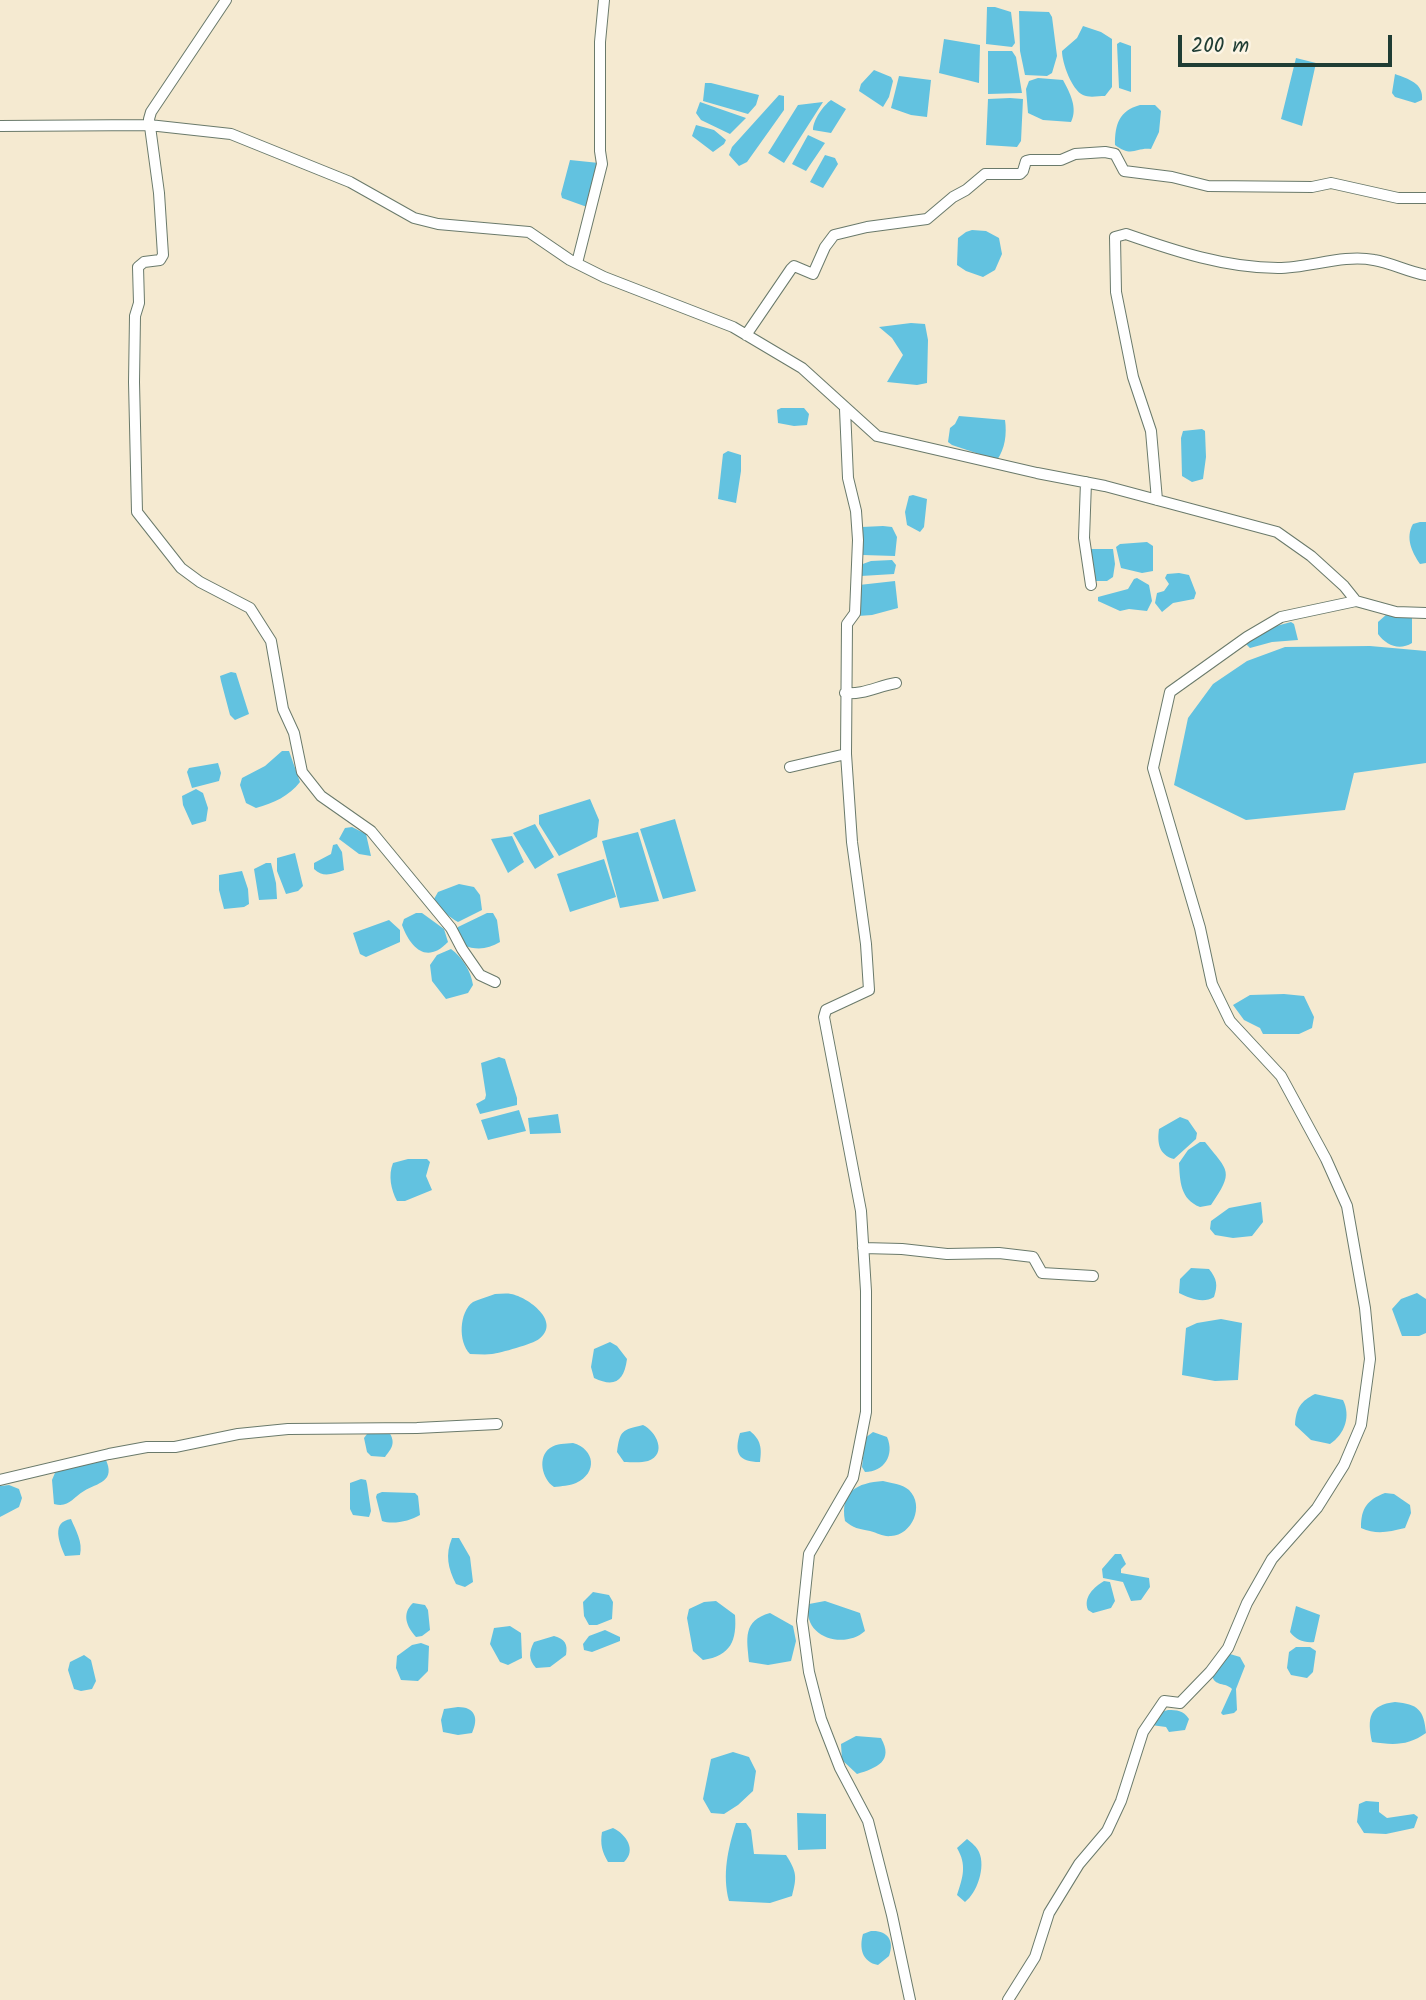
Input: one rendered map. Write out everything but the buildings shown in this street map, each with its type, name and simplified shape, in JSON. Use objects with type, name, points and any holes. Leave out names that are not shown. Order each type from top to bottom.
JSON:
[{"type":"street","points":[[226,0],[151,112],[149,125],[159,193],[163,254],[160,260],[144,262],[138,267],[139,303],[135,316],[134,382],[137,512],[181,568],[200,582],[250,608],[271,641],[280,695],[294,733],[302,772],[321,796],[371,831],[451,928],[480,975],[495,982]]},
{"type":"street","points":[[577,264],[603,164],[600,151],[600,42],[604,0]]},
{"type":"street","points":[[0,126],[149,125],[231,134],[350,182],[414,218],[439,224],[529,232],[577,264],[643,294],[688,309],[746,334],[802,368],[877,436],[1086,482],[1277,532],[1311,556],[1344,586],[1356,601]]},
{"type":"street","points":[[746,334],[791,269],[794,266],[813,274],[825,247],[834,236],[867,227],[928,219],[985,174],[1020,174],[1026,161],[1030,160],[1061,160],[1075,154],[1105,152],[1115,154],[1124,171],[1172,177],[1208,186],[1312,187],[1331,183],[1398,198],[1426,198]]},
{"type":"street","points":[[1157,500],[1151,431],[1133,377],[1116,292],[1115,237],[1126,234],[1196,256],[1253,267],[1280,268],[1354,259],[1374,260],[1426,275]]},
{"type":"street","points":[[845,409],[848,478],[856,511],[858,540],[855,613],[847,624],[846,754],[852,842],[866,944],[869,990],[827,1010],[824,1017],[861,1211],[867,1328],[866,1412],[853,1478],[809,1554],[802,1621],[809,1672],[821,1719],[840,1768],[868,1821],[910,2000]]},
{"type":"street","points":[[1086,482],[1084,538],[1091,585]]},
{"type":"street","points":[[1008,2000],[1035,1957],[1049,1913],[1079,1864],[1107,1831],[1121,1801],[1143,1732],[1164,1701],[1180,1703],[1210,1672],[1228,1648],[1247,1603],[1272,1559],[1317,1508],[1344,1465],[1361,1425],[1370,1359],[1366,1308],[1348,1206],[1281,1076],[1230,1021],[1212,984],[1200,928],[1153,768],[1170,692],[1247,637],[1281,617],[1356,601],[1396,612],[1426,613]]},
{"type":"street","points":[[845,693],[856,694],[896,683]]},
{"type":"street","points":[[790,767],[846,754]]},
{"type":"street","points":[[863,1248],[947,1254],[999,1253],[1033,1257],[1042,1273],[1093,1276]]},
{"type":"street","points":[[0,1480],[109,1454],[147,1447],[175,1447],[239,1434],[288,1429],[497,1424]]},
{"type":"water","points":[[987,7],[1011,12],[1015,43],[1012,47],[986,44]]},
{"type":"water","points":[[1019,11],[1049,12],[1052,17],[1057,56],[1052,73],[1047,76],[1025,75],[1020,51]]},
{"type":"water","points":[[1083,26],[1112,39],[1112,87],[1105,96],[1083,95],[1075,88],[1066,69],[1062,51],[1077,38]]},
{"type":"water","points":[[944,39],[980,45],[979,83],[939,73]]},
{"type":"water","points":[[1120,42],[1131,46],[1131,92],[1119,88],[1117,44]]},
{"type":"water","points":[[988,51],[1012,51],[1016,57],[1022,93],[988,94]]},
{"type":"water","points":[[1296,58],[1316,63],[1302,126],[1281,119]]},
{"type":"water","points":[[874,70],[891,77],[893,81],[883,107],[859,91],[861,84]]},
{"type":"water","points":[[1395,74],[1418,86],[1422,100],[1415,103],[1395,97],[1392,93]]},
{"type":"water","points":[[899,76],[931,80],[927,117],[891,108]]},
{"type":"water","points":[[1038,78],[1063,80],[1073,106],[1071,122],[1043,120],[1028,113],[1026,89],[1029,81]]},
{"type":"water","points":[[705,83],[759,95],[756,105],[748,114],[703,101]]},
{"type":"water","points":[[779,95],[784,96],[784,110],[747,162],[739,166],[729,155],[732,147]]},
{"type":"water","points":[[988,99],[1023,99],[1021,141],[1017,147],[986,145]]},
{"type":"water","points":[[831,100],[846,109],[831,133],[813,130],[819,114]]},
{"type":"water","points":[[700,102],[746,118],[730,134],[701,120],[696,113]]},
{"type":"water","points":[[823,102],[784,163],[768,153],[798,105]]},
{"type":"water","points":[[1140,105],[1155,105],[1161,111],[1159,132],[1151,149],[1126,151],[1115,145],[1117,125],[1127,111]]},
{"type":"water","points":[[696,125],[714,130],[726,140],[724,144],[713,152],[692,136]]},
{"type":"water","points":[[808,135],[825,143],[806,171],[792,164]]},
{"type":"water","points":[[825,155],[835,158],[838,164],[823,188],[810,182]]},
{"type":"water","points":[[570,160],[599,163],[587,207],[562,198]]},
{"type":"water","points":[[972,230],[986,231],[999,238],[1002,254],[995,270],[983,277],[957,265],[958,238]]},
{"type":"water","points":[[925,324],[928,340],[927,383],[917,385],[887,382],[903,355],[892,338],[879,327]]},
{"type":"water","points":[[804,408],[809,414],[807,425],[778,423],[777,410]]},
{"type":"water","points":[[959,416],[1005,420],[1005,441],[997,460],[948,442],[950,428]]},
{"type":"water","points":[[1183,431],[1205,431],[1206,457],[1203,479],[1192,482],[1182,476],[1181,438]]},
{"type":"water","points":[[728,451],[741,455],[736,503],[718,499],[723,454]]},
{"type":"water","points":[[909,496],[927,499],[924,527],[920,532],[907,525],[905,512]]},
{"type":"water","points":[[1426,522],[1426,563],[1420,564],[1412,550],[1410,534],[1413,524]]},
{"type":"water","points":[[862,527],[892,527],[897,537],[895,556],[863,555]]},
{"type":"water","points":[[1147,542],[1153,546],[1153,571],[1142,573],[1121,568],[1116,547],[1120,544]]},
{"type":"water","points":[[1091,549],[1113,549],[1113,577],[1107,581],[1092,581],[1087,553]]},
{"type":"water","points":[[892,560],[896,565],[894,574],[861,576],[860,565],[871,561]]},
{"type":"water","points":[[1167,574],[1189,575],[1196,593],[1194,599],[1173,603],[1162,612],[1155,603],[1157,593],[1164,591],[1169,584],[1165,578]]},
{"type":"water","points":[[1137,578],[1149,585],[1152,601],[1147,611],[1120,611],[1098,601],[1098,597],[1128,589]]},
{"type":"water","points":[[895,581],[898,608],[858,616],[859,585]]},
{"type":"water","points":[[1387,614],[1412,618],[1412,643],[1398,647],[1381,638],[1378,634],[1378,622]]},
{"type":"water","points":[[1291,622],[1298,640],[1272,642],[1250,648],[1245,643],[1269,628]]},
{"type":"water","points":[[1370,646],[1426,651],[1426,763],[1354,773],[1345,810],[1246,820],[1174,785],[1188,718],[1213,684],[1247,661],[1285,647]]},
{"type":"water","points":[[236,673],[249,714],[235,720],[230,715],[220,676]]},
{"type":"water","points":[[282,751],[289,751],[300,782],[286,795],[269,804],[256,808],[246,803],[240,785],[242,778],[265,766]]},
{"type":"water","points":[[218,763],[221,773],[219,781],[192,788],[187,772],[189,768]]},
{"type":"water","points":[[196,789],[203,793],[208,808],[206,821],[192,825],[182,796]]},
{"type":"water","points":[[590,799],[599,820],[597,837],[559,856],[539,824],[539,815]]},
{"type":"water","points":[[675,819],[696,891],[663,899],[640,829]]},
{"type":"water","points":[[535,824],[554,857],[535,869],[513,833]]},
{"type":"water","points":[[352,827],[366,834],[371,856],[359,854],[339,839],[345,828]]},
{"type":"water","points":[[638,832],[659,901],[620,908],[602,841]]},
{"type":"water","points":[[512,836],[524,862],[508,873],[491,839]]},
{"type":"water","points":[[337,844],[342,852],[344,870],[328,874],[317,872],[314,863],[331,854],[333,845]]},
{"type":"water","points":[[295,853],[303,886],[298,891],[286,894],[277,871],[277,858]]},
{"type":"water","points":[[604,859],[616,897],[570,912],[557,874]]},
{"type":"water","points":[[271,863],[277,899],[259,900],[254,869]]},
{"type":"water","points":[[242,871],[248,889],[249,904],[224,909],[219,890],[219,875]]},
{"type":"water","points":[[459,884],[474,887],[480,895],[482,910],[458,922],[444,912],[434,899],[438,892]]},
{"type":"water","points":[[422,913],[444,929],[448,942],[440,949],[427,953],[420,951],[410,941],[402,925],[404,919]]},
{"type":"water","points":[[487,913],[493,913],[497,920],[500,942],[482,948],[463,945],[456,931],[458,927]]},
{"type":"water","points":[[389,920],[400,930],[400,942],[366,957],[360,954],[353,933]]},
{"type":"water","points":[[451,949],[465,965],[473,985],[468,993],[446,999],[432,981],[430,965],[437,955]]},
{"type":"water","points":[[1250,995],[1304,996],[1314,1017],[1312,1028],[1299,1034],[1263,1034],[1260,1028],[1244,1020],[1233,1005]]},
{"type":"water","points":[[499,1057],[505,1059],[517,1105],[480,1114],[476,1104],[485,1099],[486,1095],[481,1063]]},
{"type":"water","points":[[519,1110],[526,1131],[488,1140],[481,1120]]},
{"type":"water","points":[[558,1114],[561,1133],[530,1134],[528,1118]]},
{"type":"water","points":[[1180,1117],[1188,1120],[1197,1133],[1196,1139],[1174,1159],[1165,1155],[1160,1148],[1159,1129]]},
{"type":"water","points":[[1200,1142],[1205,1142],[1224,1166],[1226,1178],[1211,1205],[1200,1207],[1193,1204],[1185,1194],[1179,1163],[1188,1150]]},
{"type":"water","points":[[408,1159],[427,1159],[430,1162],[426,1176],[432,1190],[405,1201],[397,1201],[391,1182],[391,1168],[393,1163]]},
{"type":"water","points":[[1261,1202],[1263,1222],[1252,1236],[1233,1238],[1215,1235],[1210,1229],[1211,1221],[1229,1208]]},
{"type":"water","points":[[1191,1268],[1209,1269],[1216,1282],[1214,1297],[1201,1300],[1179,1293],[1180,1279]]},
{"type":"water","points":[[1417,1293],[1426,1299],[1426,1333],[1419,1336],[1402,1336],[1392,1309],[1401,1299]]},
{"type":"water","points":[[495,1294],[518,1296],[533,1305],[545,1318],[545,1332],[536,1341],[516,1348],[492,1354],[470,1354],[462,1335],[465,1313],[473,1302]]},
{"type":"water","points":[[1221,1319],[1242,1323],[1238,1380],[1215,1381],[1182,1375],[1186,1328],[1197,1323]]},
{"type":"water","points":[[610,1342],[617,1346],[627,1359],[624,1373],[613,1382],[594,1378],[591,1367],[594,1349]]},
{"type":"water","points":[[1315,1394],[1343,1400],[1345,1406],[1343,1430],[1330,1444],[1311,1440],[1295,1425],[1300,1406]]},
{"type":"water","points":[[643,1425],[656,1437],[659,1448],[657,1453],[648,1461],[624,1462],[617,1452],[621,1435],[626,1430]]},
{"type":"water","points":[[750,1431],[760,1445],[760,1462],[747,1460],[739,1455],[740,1433]]},
{"type":"water","points":[[389,1432],[393,1442],[385,1457],[371,1456],[367,1452],[364,1438],[367,1434]]},
{"type":"water","points":[[873,1432],[887,1437],[889,1456],[878,1469],[865,1472],[862,1467],[865,1438]]},
{"type":"water","points":[[573,1443],[586,1450],[591,1468],[583,1479],[576,1483],[554,1487],[544,1474],[543,1457],[553,1446]]},
{"type":"water","points":[[105,1458],[109,1472],[104,1480],[67,1503],[54,1504],[52,1480],[57,1468]]},
{"type":"water","points":[[366,1480],[367,1484],[371,1511],[369,1517],[353,1515],[350,1509],[350,1483]]},
{"type":"water","points":[[883,1481],[909,1490],[916,1504],[914,1519],[910,1525],[905,1531],[891,1536],[856,1528],[845,1521],[845,1502],[852,1490],[865,1484]]},
{"type":"water","points":[[9,1485],[19,1489],[22,1498],[19,1507],[0,1517],[0,1486]]},
{"type":"water","points":[[382,1492],[415,1493],[418,1496],[420,1515],[401,1522],[382,1521],[376,1497]]},
{"type":"water","points":[[1385,1493],[1394,1494],[1410,1505],[1411,1513],[1405,1528],[1377,1532],[1361,1528],[1366,1506]]},
{"type":"water","points":[[71,1519],[81,1550],[80,1555],[65,1556],[58,1533],[61,1524]]},
{"type":"water","points":[[452,1538],[459,1538],[470,1557],[473,1582],[465,1587],[456,1584],[449,1567],[448,1556]]},
{"type":"water","points":[[1115,1554],[1121,1554],[1126,1564],[1121,1573],[1149,1578],[1150,1587],[1141,1600],[1131,1601],[1123,1582],[1103,1578],[1102,1569]]},
{"type":"water","points":[[1104,1581],[1110,1582],[1115,1601],[1111,1608],[1093,1613],[1088,1610],[1088,1597],[1093,1589]]},
{"type":"water","points":[[593,1592],[609,1595],[613,1602],[612,1619],[589,1625],[584,1616],[583,1602]]},
{"type":"water","points":[[716,1601],[735,1615],[735,1632],[726,1651],[703,1660],[693,1651],[687,1618],[689,1609],[704,1602]]},
{"type":"water","points":[[825,1601],[860,1613],[865,1631],[856,1637],[836,1640],[818,1632],[811,1625],[809,1604]]},
{"type":"water","points":[[413,1603],[425,1605],[428,1610],[430,1630],[422,1636],[416,1637],[407,1620],[407,1612]]},
{"type":"water","points":[[1296,1606],[1320,1615],[1314,1642],[1300,1640],[1290,1632]]},
{"type":"water","points":[[770,1613],[793,1626],[796,1641],[791,1661],[768,1665],[749,1662],[748,1632],[755,1621]]},
{"type":"water","points":[[510,1626],[521,1633],[522,1658],[508,1665],[500,1662],[490,1644],[494,1628]]},
{"type":"water","points":[[605,1630],[620,1637],[620,1641],[592,1652],[584,1650],[583,1644],[589,1636]]},
{"type":"water","points":[[554,1636],[565,1642],[566,1655],[550,1667],[536,1668],[530,1655],[534,1642]]},
{"type":"water","points":[[421,1643],[429,1646],[428,1671],[418,1681],[401,1680],[396,1668],[397,1656],[412,1645]]},
{"type":"water","points":[[1296,1647],[1310,1647],[1316,1651],[1313,1672],[1307,1678],[1291,1675],[1287,1668],[1289,1652]]},
{"type":"water","points":[[1230,1654],[1240,1657],[1245,1666],[1236,1689],[1237,1710],[1223,1715],[1221,1713],[1232,1689],[1215,1681],[1212,1675]]},
{"type":"water","points":[[84,1655],[91,1660],[96,1681],[92,1689],[81,1691],[74,1689],[68,1670],[70,1662]]},
{"type":"water","points":[[1395,1702],[1409,1704],[1418,1710],[1424,1719],[1426,1733],[1400,1744],[1372,1742],[1372,1714],[1380,1706]]},
{"type":"water","points":[[444,1709],[468,1709],[474,1714],[472,1733],[458,1735],[443,1732],[441,1720]]},
{"type":"water","points":[[1180,1711],[1187,1716],[1189,1719],[1185,1730],[1169,1732],[1166,1727],[1151,1725],[1161,1712]]},
{"type":"water","points":[[856,1736],[881,1738],[886,1752],[877,1766],[857,1774],[842,1760],[841,1744]]},
{"type":"water","points":[[733,1752],[749,1757],[756,1771],[753,1791],[724,1814],[711,1813],[703,1799],[711,1759]]},
{"type":"water","points":[[1366,1801],[1379,1802],[1379,1812],[1387,1818],[1414,1814],[1418,1817],[1414,1828],[1386,1834],[1364,1833],[1357,1822],[1359,1804]]},
{"type":"water","points":[[797,1813],[826,1814],[826,1849],[798,1850]]},
{"type":"water","points":[[736,1823],[746,1823],[751,1830],[754,1854],[786,1855],[795,1875],[792,1896],[770,1903],[729,1901],[727,1862]]},
{"type":"water","points":[[613,1828],[622,1834],[630,1848],[624,1862],[608,1862],[603,1851],[602,1832]]},
{"type":"water","points":[[967,1839],[978,1850],[981,1872],[977,1886],[965,1902],[957,1895],[963,1871],[957,1848]]},
{"type":"water","points":[[871,1931],[885,1934],[891,1945],[889,1956],[878,1965],[868,1961],[863,1954],[863,1934]]}]
